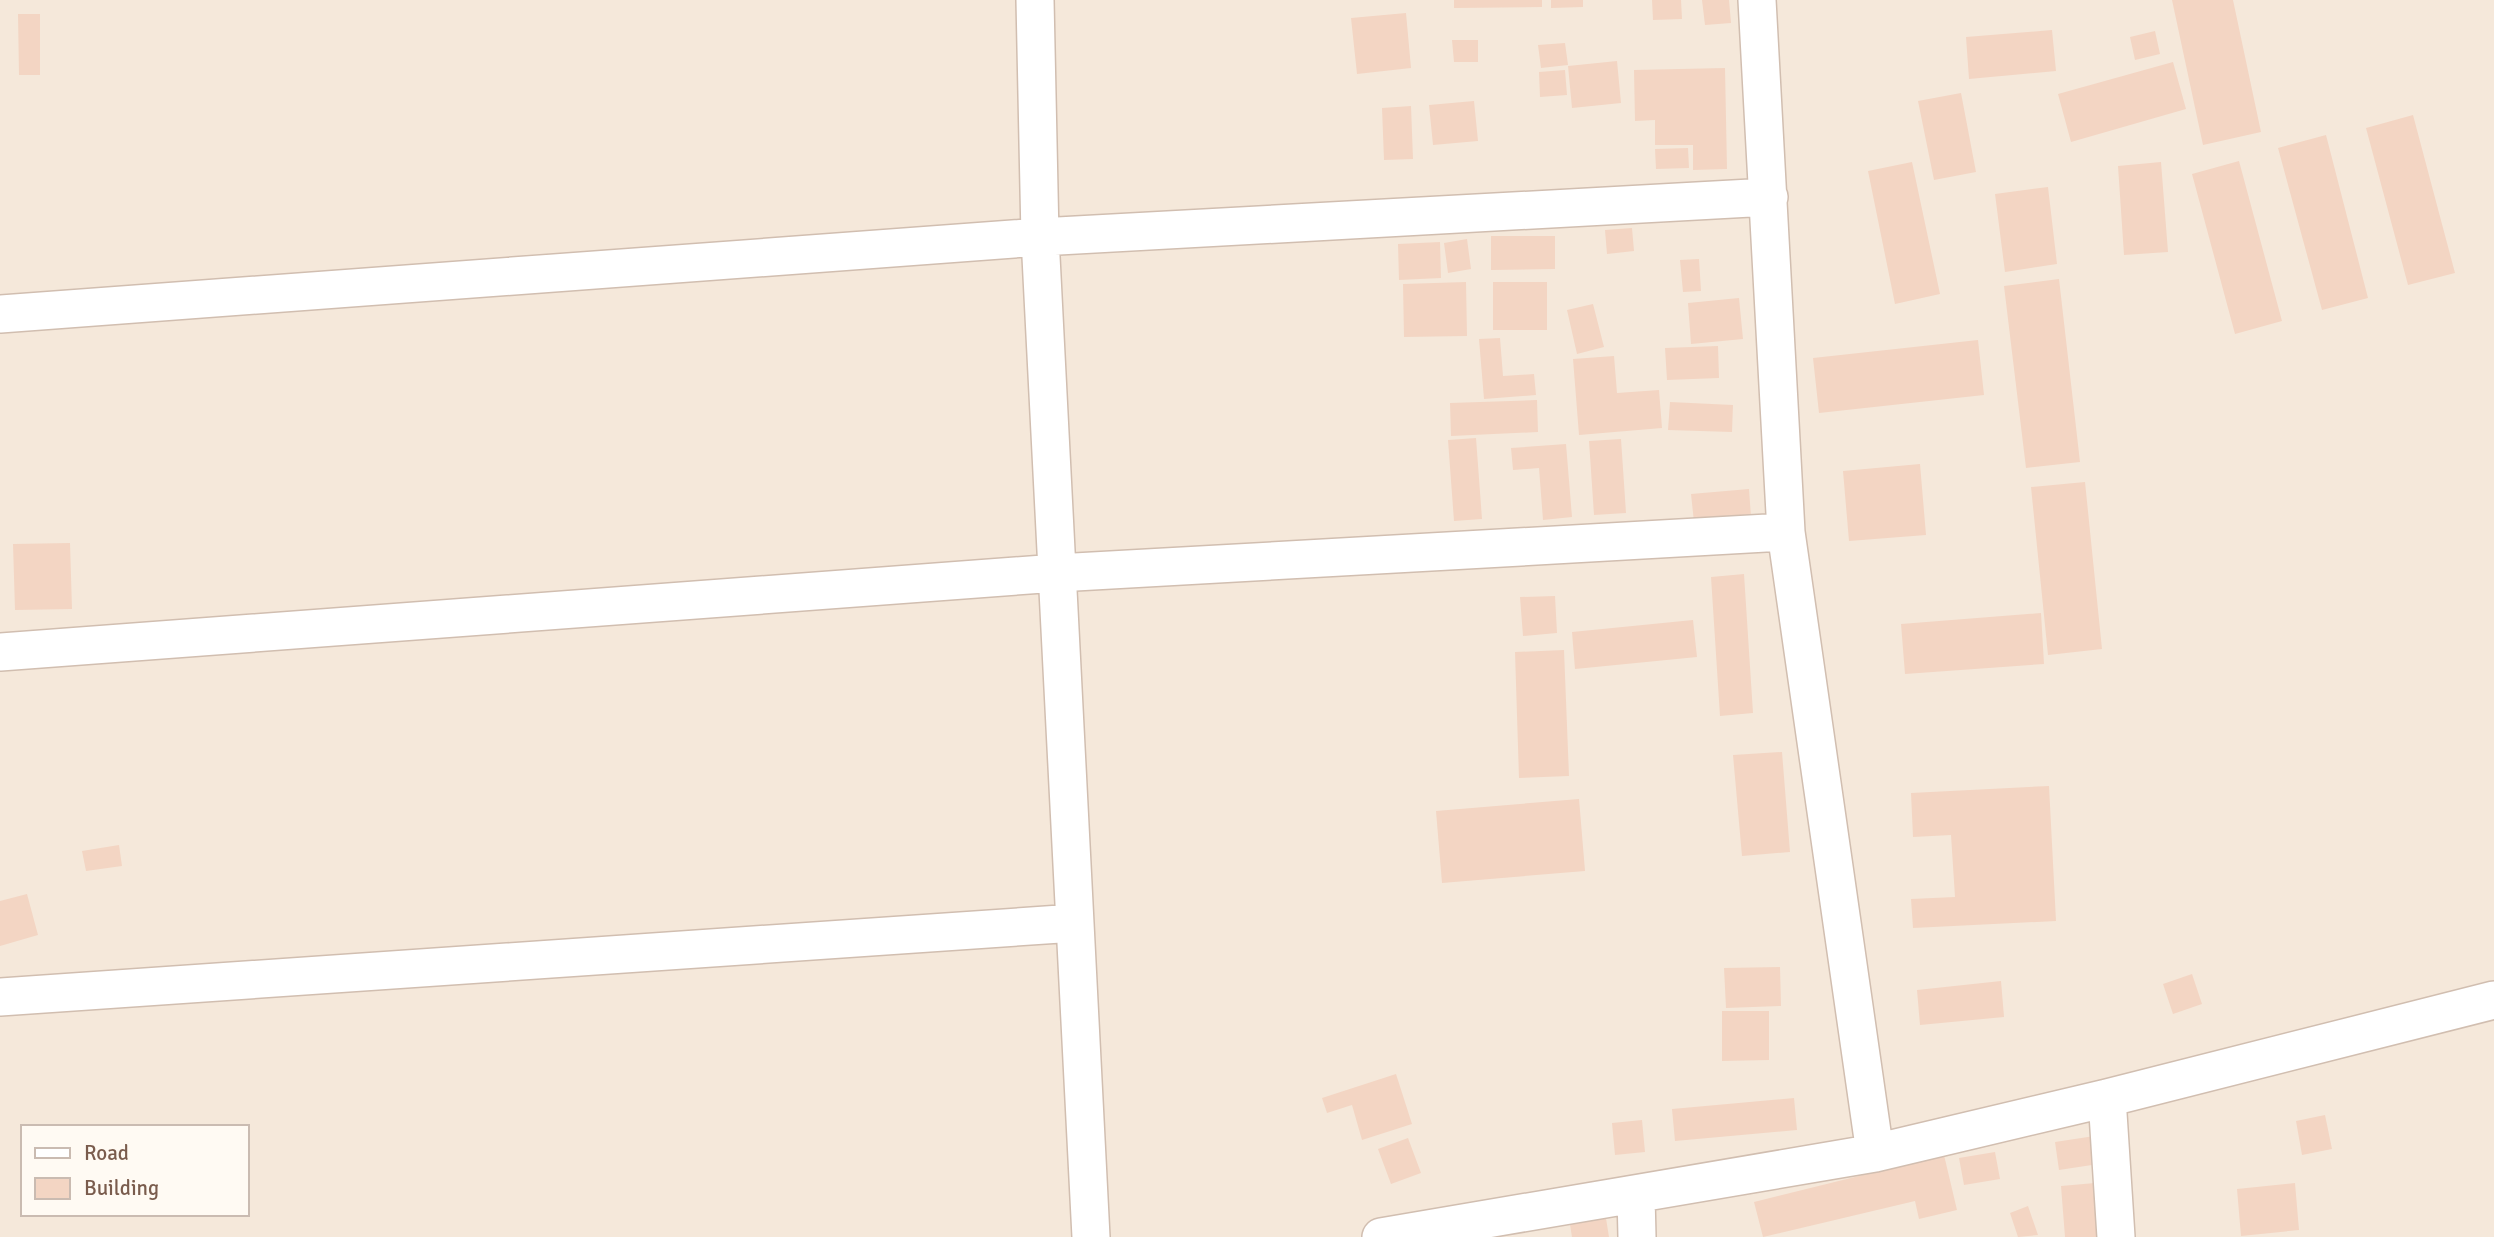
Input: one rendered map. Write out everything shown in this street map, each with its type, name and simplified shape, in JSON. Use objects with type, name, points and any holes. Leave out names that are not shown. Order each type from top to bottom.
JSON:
[{"type":"street","points":[[1035,0],[1040,237],[1091,1237]]},
{"type":"street","points":[[1757,0],[1786,532],[1875,1153]]},
{"type":"street","points":[[0,314],[1040,237],[1769,197]]},
{"type":"street","points":[[0,652],[1057,573],[1786,532]]},
{"type":"street","points":[[0,997],[1075,923]]},
{"type":"street","points":[[1381,1237],[1875,1153],[2108,1098],[2494,1000]]},
{"type":"street","points":[[2108,1098],[2116,1237]]},
{"type":"street","points":[[1636,1195],[1637,1237]]},
{"type":"shaded area","points":[[0,0],[2494,0],[2494,1237],[0,1237]]},
{"type":"building","points":[[1454,0],[1542,0],[1542,7],[1454,8]]},
{"type":"building","points":[[1551,0],[1583,0],[1583,7],[1551,8]]},
{"type":"building","points":[[1652,0],[1681,0],[1682,19],[1653,20]]},
{"type":"building","points":[[1702,0],[1729,0],[1731,23],[1705,25]]},
{"type":"building","points":[[2172,0],[2233,0],[2261,132],[2203,145]]},
{"type":"building","points":[[1406,13],[1411,68],[1357,74],[1351,18]]},
{"type":"building","points":[[18,14],[40,14],[40,75],[19,75]]},
{"type":"building","points":[[2052,30],[2056,71],[1969,79],[1966,37]]},
{"type":"building","points":[[2155,31],[2160,54],[2135,60],[2130,37]]},
{"type":"building","points":[[1452,40],[1478,40],[1478,62],[1454,62]]},
{"type":"building","points":[[1565,43],[1568,65],[1541,68],[1538,45]]},
{"type":"building","points":[[1617,61],[1621,103],[1572,108],[1568,66]]},
{"type":"building","points":[[2173,62],[2186,109],[2071,142],[2058,94]]},
{"type":"building","points":[[1725,68],[1727,169],[1693,170],[1693,145],[1655,145],[1655,120],[1635,121],[1634,70]]},
{"type":"building","points":[[1565,70],[1567,95],[1540,97],[1539,72]]},
{"type":"building","points":[[1961,93],[1976,172],[1934,180],[1918,101]]},
{"type":"building","points":[[1474,101],[1478,141],[1433,145],[1429,105]]},
{"type":"building","points":[[1411,106],[1413,159],[1384,160],[1382,108]]},
{"type":"building","points":[[2413,115],[2455,273],[2408,285],[2366,128]]},
{"type":"building","points":[[2326,135],[2368,298],[2322,310],[2278,148]]},
{"type":"building","points":[[1688,148],[1689,168],[1656,169],[1655,149]]},
{"type":"building","points":[[2239,161],[2282,321],[2235,334],[2192,174]]},
{"type":"building","points":[[1912,162],[1940,294],[1895,304],[1868,171]]},
{"type":"building","points":[[2161,162],[2168,252],[2124,255],[2118,166]]},
{"type":"building","points":[[2048,187],[2057,264],[2005,272],[1995,194]]},
{"type":"building","points":[[1632,228],[1634,251],[1607,254],[1605,230]]},
{"type":"building","points":[[1491,236],[1555,236],[1555,269],[1491,270]]},
{"type":"building","points":[[1467,239],[1471,269],[1448,273],[1444,243]]},
{"type":"building","points":[[1440,242],[1441,278],[1399,280],[1398,244]]},
{"type":"building","points":[[1699,259],[1701,291],[1683,292],[1680,260]]},
{"type":"building","points":[[2059,279],[2080,462],[2026,468],[2004,286]]},
{"type":"building","points":[[1466,282],[1467,336],[1404,337],[1403,284]]},
{"type":"building","points":[[1493,282],[1547,282],[1547,330],[1493,330]]},
{"type":"building","points":[[1739,298],[1743,339],[1691,344],[1688,303]]},
{"type":"building","points":[[1593,304],[1604,347],[1577,354],[1567,310]]},
{"type":"building","points":[[1500,338],[1503,376],[1534,374],[1536,395],[1484,399],[1479,339]]},
{"type":"building","points":[[1978,340],[1984,395],[1819,413],[1813,358]]},
{"type":"building","points":[[1718,346],[1719,378],[1667,380],[1665,348]]},
{"type":"building","points":[[1614,356],[1617,393],[1659,390],[1662,428],[1579,435],[1573,359]]},
{"type":"building","points":[[1537,400],[1538,432],[1451,436],[1450,403]]},
{"type":"building","points":[[1670,402],[1733,405],[1732,432],[1668,430]]},
{"type":"building","points":[[1476,438],[1482,519],[1454,521],[1448,440]]},
{"type":"building","points":[[1621,439],[1626,513],[1594,515],[1589,441]]},
{"type":"building","points":[[1566,444],[1572,517],[1543,520],[1539,468],[1513,470],[1511,448]]},
{"type":"building","points":[[1920,464],[1926,535],[1849,541],[1843,471]]},
{"type":"building","points":[[2085,482],[2102,649],[2048,655],[2031,487]]},
{"type":"building","points":[[1749,489],[1751,517],[1694,522],[1691,494]]},
{"type":"building","points":[[70,543],[72,609],[15,610],[13,544]]},
{"type":"building","points":[[1744,574],[1753,713],[1720,716],[1711,577]]},
{"type":"building","points":[[1555,596],[1557,633],[1523,636],[1520,597]]},
{"type":"building","points":[[2041,613],[2044,664],[1905,674],[1901,624]]},
{"type":"building","points":[[1693,620],[1697,657],[1575,669],[1572,632]]},
{"type":"building","points":[[1564,650],[1569,776],[1519,778],[1515,652]]},
{"type":"building","points":[[1782,752],[1790,852],[1742,856],[1733,755]]},
{"type":"building","points":[[2049,786],[2056,921],[1913,928],[1911,899],[1955,897],[1951,835],[1913,837],[1911,793]]},
{"type":"building","points":[[1579,799],[1585,871],[1442,883],[1436,811]]},
{"type":"building","points":[[119,845],[122,866],[86,871],[82,851]]},
{"type":"building","points":[[27,894],[38,935],[0,946],[0,901]]},
{"type":"building","points":[[1780,967],[1781,1006],[1726,1008],[1724,968]]},
{"type":"building","points":[[2192,974],[2202,1004],[2173,1014],[2163,984]]},
{"type":"building","points":[[2001,981],[2004,1017],[1920,1025],[1917,990]]},
{"type":"building","points":[[1722,1011],[1769,1011],[1769,1060],[1722,1061]]},
{"type":"building","points":[[1396,1074],[1412,1124],[1362,1140],[1352,1105],[1327,1113],[1322,1098]]},
{"type":"building","points":[[1794,1098],[1797,1130],[1675,1141],[1672,1109]]},
{"type":"building","points":[[2325,1115],[2332,1149],[2302,1155],[2296,1121]]},
{"type":"building","points":[[1642,1120],[1645,1152],[1615,1155],[1612,1123]]},
{"type":"building","points":[[2101,1135],[2105,1163],[2059,1170],[2055,1142]]},
{"type":"building","points":[[1408,1138],[1421,1173],[1391,1184],[1378,1149]]},
{"type":"building","points":[[1995,1152],[2000,1179],[1964,1185],[1959,1158]]},
{"type":"building","points":[[1944,1155],[1957,1210],[1919,1219],[1915,1201],[1763,1237],[1754,1202]]},
{"type":"building","points":[[2095,1183],[2099,1237],[2065,1237],[2061,1186]]},
{"type":"building","points":[[2295,1183],[2299,1230],[2241,1236],[2237,1189]]},
{"type":"building","points":[[2028,1206],[2038,1235],[2018,1237],[2010,1213]]},
{"type":"building","points":[[1605,1212],[1609,1237],[1572,1237],[1569,1218]]}]
